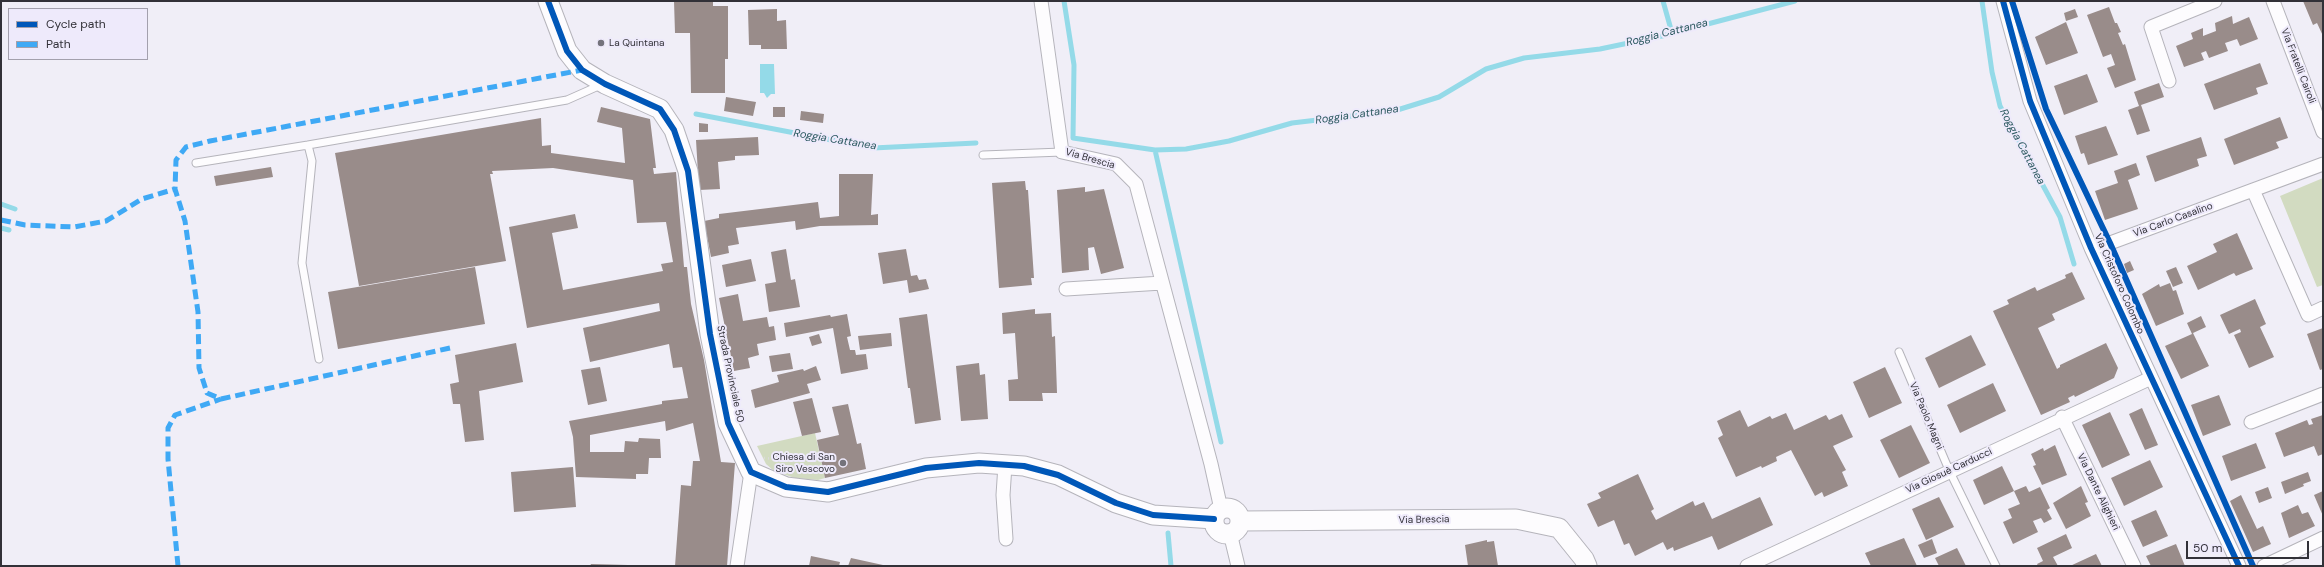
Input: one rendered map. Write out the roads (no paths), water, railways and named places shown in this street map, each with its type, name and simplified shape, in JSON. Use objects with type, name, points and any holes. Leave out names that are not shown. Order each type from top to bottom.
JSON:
[{"type":"street","name":"Strada Provinciale 50","points":[[548,1],[567,51],[582,70],[605,84],[660,109],[674,130],[688,170],[710,334],[728,423],[749,467]]},
{"type":"street","name":"Via Brescia","points":[[1041,1],[1062,152],[1116,164],[1136,184],[1162,283],[1218,514]]},
{"type":"street","name":"Via Cristoforo Colombo","points":[[2003,1],[2030,101],[2091,248],[2239,566]]},
{"type":"street","points":[[2169,81],[2151,27],[2215,1]]},
{"type":"street","name":"Via Fratelli Cairoli","points":[[2273,1],[2323,132]]},
{"type":"street","name":"Via Carlo Casalino","points":[[2091,248],[2110,243],[2323,164]]},
{"type":"street","points":[[2254,190],[2308,315],[2323,308]]},
{"type":"street","points":[[1066,289],[1162,283]]},
{"type":"street","name":"Via Giosuè Carducci","points":[[1747,566],[2062,417],[2151,378]]},
{"type":"street","points":[[2251,422],[2323,394]]},
{"type":"street","name":"Via Dante Alighieri","points":[[2062,417],[2134,566]]},
{"type":"street","points":[[737,566],[749,467],[786,487],[828,492],[926,468],[979,463],[1024,466],[1058,475],[1116,503],[1153,515],[1218,514],[1226,508],[1234,510],[1238,566]]},
{"type":"street","points":[[1005,465],[1003,495],[1006,539]]},
{"type":"street","name":"Via Brescia","points":[[1235,527],[1516,519],[1559,528],[1584,559],[1587,566]]},
{"type":"street","points":[[2264,566],[2323,538]]},
{"type":"lane","points":[[196,163],[567,100],[605,84]]},
{"type":"lane","points":[[308,145],[312,161],[302,263],[319,359]]},
{"type":"lane","points":[[984,156],[1062,152]]},
{"type":"lane","name":"Via Paolo Magni","points":[[1898,352],[1950,470],[1996,566]]},
{"type":"water","points":[[760,64],[774,64],[775,94],[771,94],[767,98],[764,93],[760,93]]},
{"type":"waterway","name":"Roggia Cattanea","points":[[1064,1],[1074,65],[1073,138],[1155,150],[1186,149],[1229,141],[1292,123],[1394,111],[1439,97],[1486,69],[1524,58],[1600,49],[1662,36],[1795,1]]},
{"type":"waterway","points":[[1663,1],[1672,33]]},
{"type":"waterway","name":"Roggia Cattanea","points":[[1982,1],[1992,72],[2000,106],[2060,217],[2074,264]]},
{"type":"waterway","name":"Roggia Cattanea","points":[[696,114],[873,148],[976,143]]},
{"type":"waterway","points":[[1155,150],[1221,442]]},
{"type":"waterway","name":"Roggia Cattanea","points":[[1,204],[15,209]]},
{"type":"waterway","points":[[1,228],[9,230]]},
{"type":"waterway","points":[[1168,533],[1171,566]]},
{"type":"place","name":"La Quintana","points":[[601,43]]},
{"type":"place","name":"Chiesa di San Siro Vescovo","points":[[843,463]]}]
